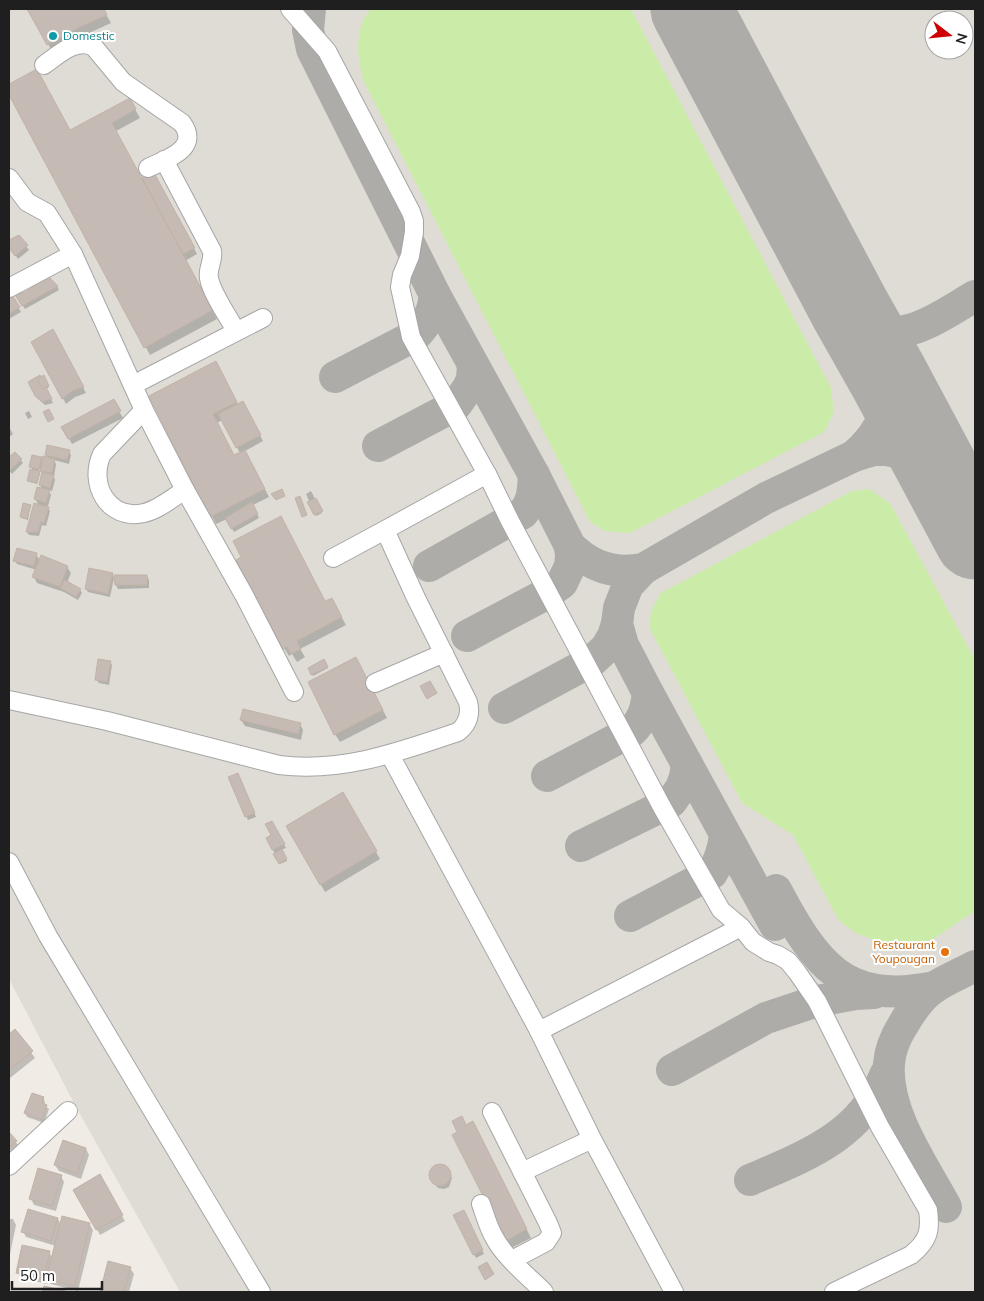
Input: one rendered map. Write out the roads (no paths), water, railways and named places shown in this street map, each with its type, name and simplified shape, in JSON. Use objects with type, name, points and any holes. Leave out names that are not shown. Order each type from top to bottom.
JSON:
[{"type":"street","points":[[290,9],[327,51],[411,212],[414,221],[414,232],[410,256],[402,275],[400,287],[411,337],[487,474],[510,521],[662,807],[721,910],[741,927],[753,942],[769,952],[778,954],[788,961],[797,972],[817,1001],[880,1127],[928,1210],[930,1222],[928,1235],[921,1246],[911,1255],[834,1292]]},
{"type":"street","points":[[44,64],[76,45],[85,44],[94,47],[123,82],[182,123],[186,128],[188,140],[186,146],[156,164],[212,251],[213,256],[209,270],[210,281],[236,332]]},
{"type":"street","points":[[9,178],[26,202],[47,213],[73,254],[144,410],[294,692]]},
{"type":"street","points":[[9,288],[73,254]]},
{"type":"street","points":[[133,385],[263,318]]},
{"type":"street","points":[[144,410],[102,454],[97,476],[100,491],[104,498],[115,508],[137,514],[152,510],[185,490]]},
{"type":"street","points":[[333,558],[487,474]]},
{"type":"street","points":[[9,700],[107,722],[279,765],[338,766],[390,755],[458,732],[466,723],[469,708],[468,702],[416,598],[385,530]]},
{"type":"street","points":[[375,683],[444,653]]},
{"type":"street","points":[[390,755],[539,1031],[592,1138],[674,1292]]},
{"type":"street","points":[[9,862],[48,936],[261,1292]]},
{"type":"street","points":[[539,1031],[741,927]]},
{"type":"street","points":[[9,1166],[68,1111]]},
{"type":"street","points":[[492,1112],[552,1233],[546,1242],[512,1260]]},
{"type":"street","points":[[522,1172],[592,1138]]},
{"type":"street","points":[[481,1204],[493,1237],[512,1260],[544,1292]]},
{"type":"place","name":"Domestic","points":[[53,36]]},
{"type":"place","name":"Restaurant Youpougan","points":[[945,952]]}]
